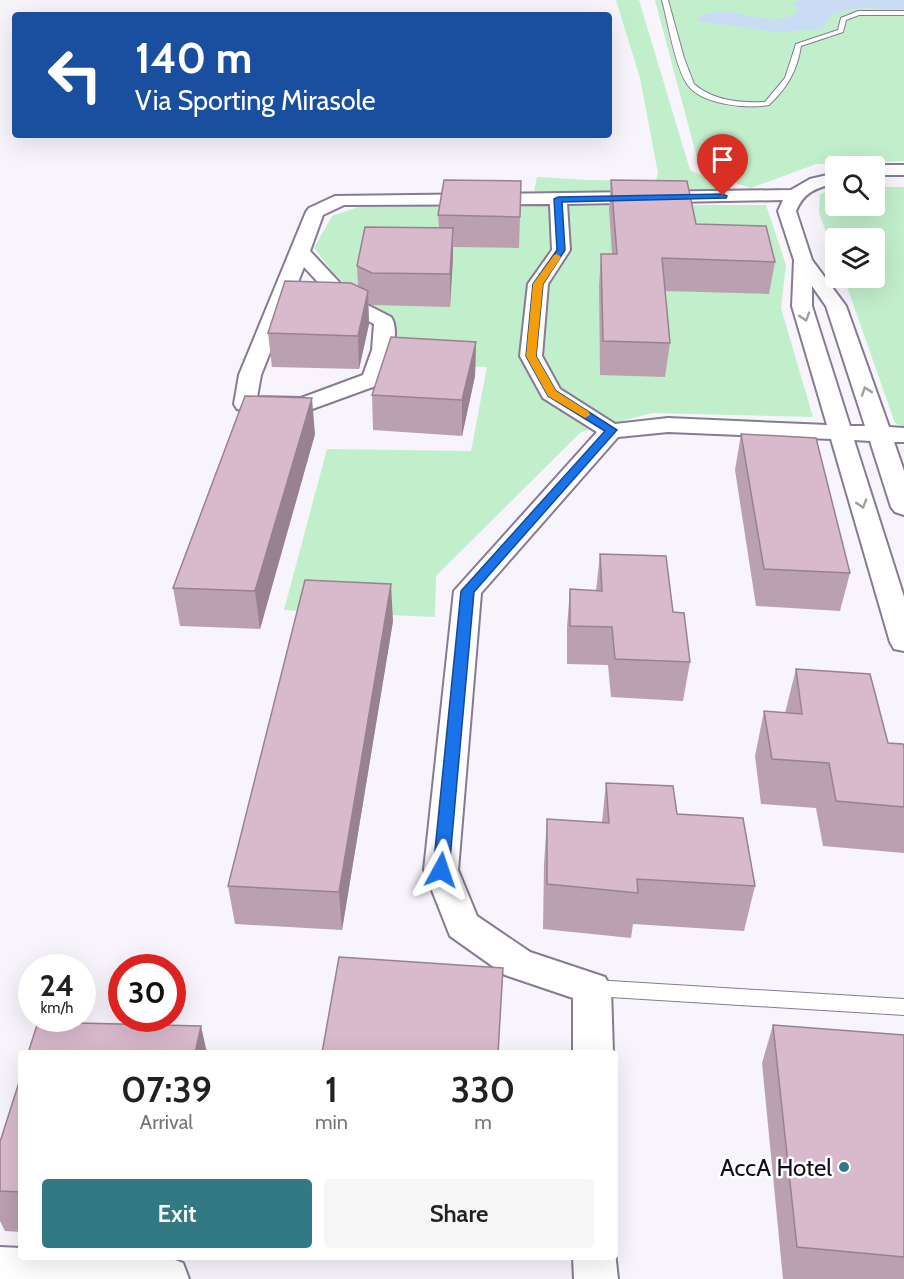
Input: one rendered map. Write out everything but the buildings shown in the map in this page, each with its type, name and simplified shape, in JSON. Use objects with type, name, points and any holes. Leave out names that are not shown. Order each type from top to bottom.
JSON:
[{"type":"street","points":[[885,170],[904,170]]},
{"type":"street","points":[[301,251],[347,302],[384,321],[383,350],[373,379],[304,405],[245,404],[250,375],[315,212],[341,200],[794,195],[825,181]]},
{"type":"street","points":[[794,195],[787,211],[803,260],[837,306],[904,507]]},
{"type":"street","points":[[558,199],[561,250],[538,284],[531,356],[551,393],[611,430],[668,424],[904,435]]},
{"type":"street","points":[[803,260],[802,306],[904,642]]},
{"type":"street","points":[[593,1050],[592,988],[518,964],[463,926],[441,870],[468,591],[611,430]]},
{"type":"street","points":[[596,1260],[596,1279]]},
{"type":"street","points":[[0,1269],[167,1279]]},
{"type":"lane","points":[[664,0],[689,83],[701,93],[749,105],[766,104],[782,89],[795,68],[798,45],[841,31],[843,19],[858,13],[878,11],[904,13]]},
{"type":"lane","points":[[592,988],[904,1007]]},
{"type":"green space","points":[[616,0],[639,0],[690,170],[733,190],[667,188],[614,193],[534,191],[537,177],[656,181],[658,173],[640,78]]},
{"type":"green space","points":[[655,0],[904,0],[904,161],[885,162],[885,156],[825,156],[825,164],[816,164],[751,188],[701,173]]},
{"type":"green space","points":[[885,187],[904,187],[904,427],[895,423],[848,288],[885,288],[885,228],[825,229],[819,213],[820,194],[825,193],[825,216],[885,216]]},
{"type":"green space","points":[[364,205],[766,205],[786,265],[781,308],[813,417],[652,413],[581,432],[436,576],[435,617],[284,610],[327,449],[471,451],[487,367],[386,365],[394,328],[334,274],[314,248],[332,216]]},
{"type":"water","points":[[800,0],[904,0],[904,10],[858,8],[846,10],[827,20],[823,29],[778,32],[697,21],[702,14],[724,12],[766,19],[784,18],[798,11],[792,3]]},
{"type":"slow traffic","points":[[557,257],[538,284],[531,356],[551,393],[585,415]]},
{"type":"place","name":"AccA Hotel","points":[[844,1167]]},
{"type":"route","points":[[441,870],[468,591],[611,430],[551,393],[531,356],[538,284],[561,250],[558,199],[723,196]]}]
